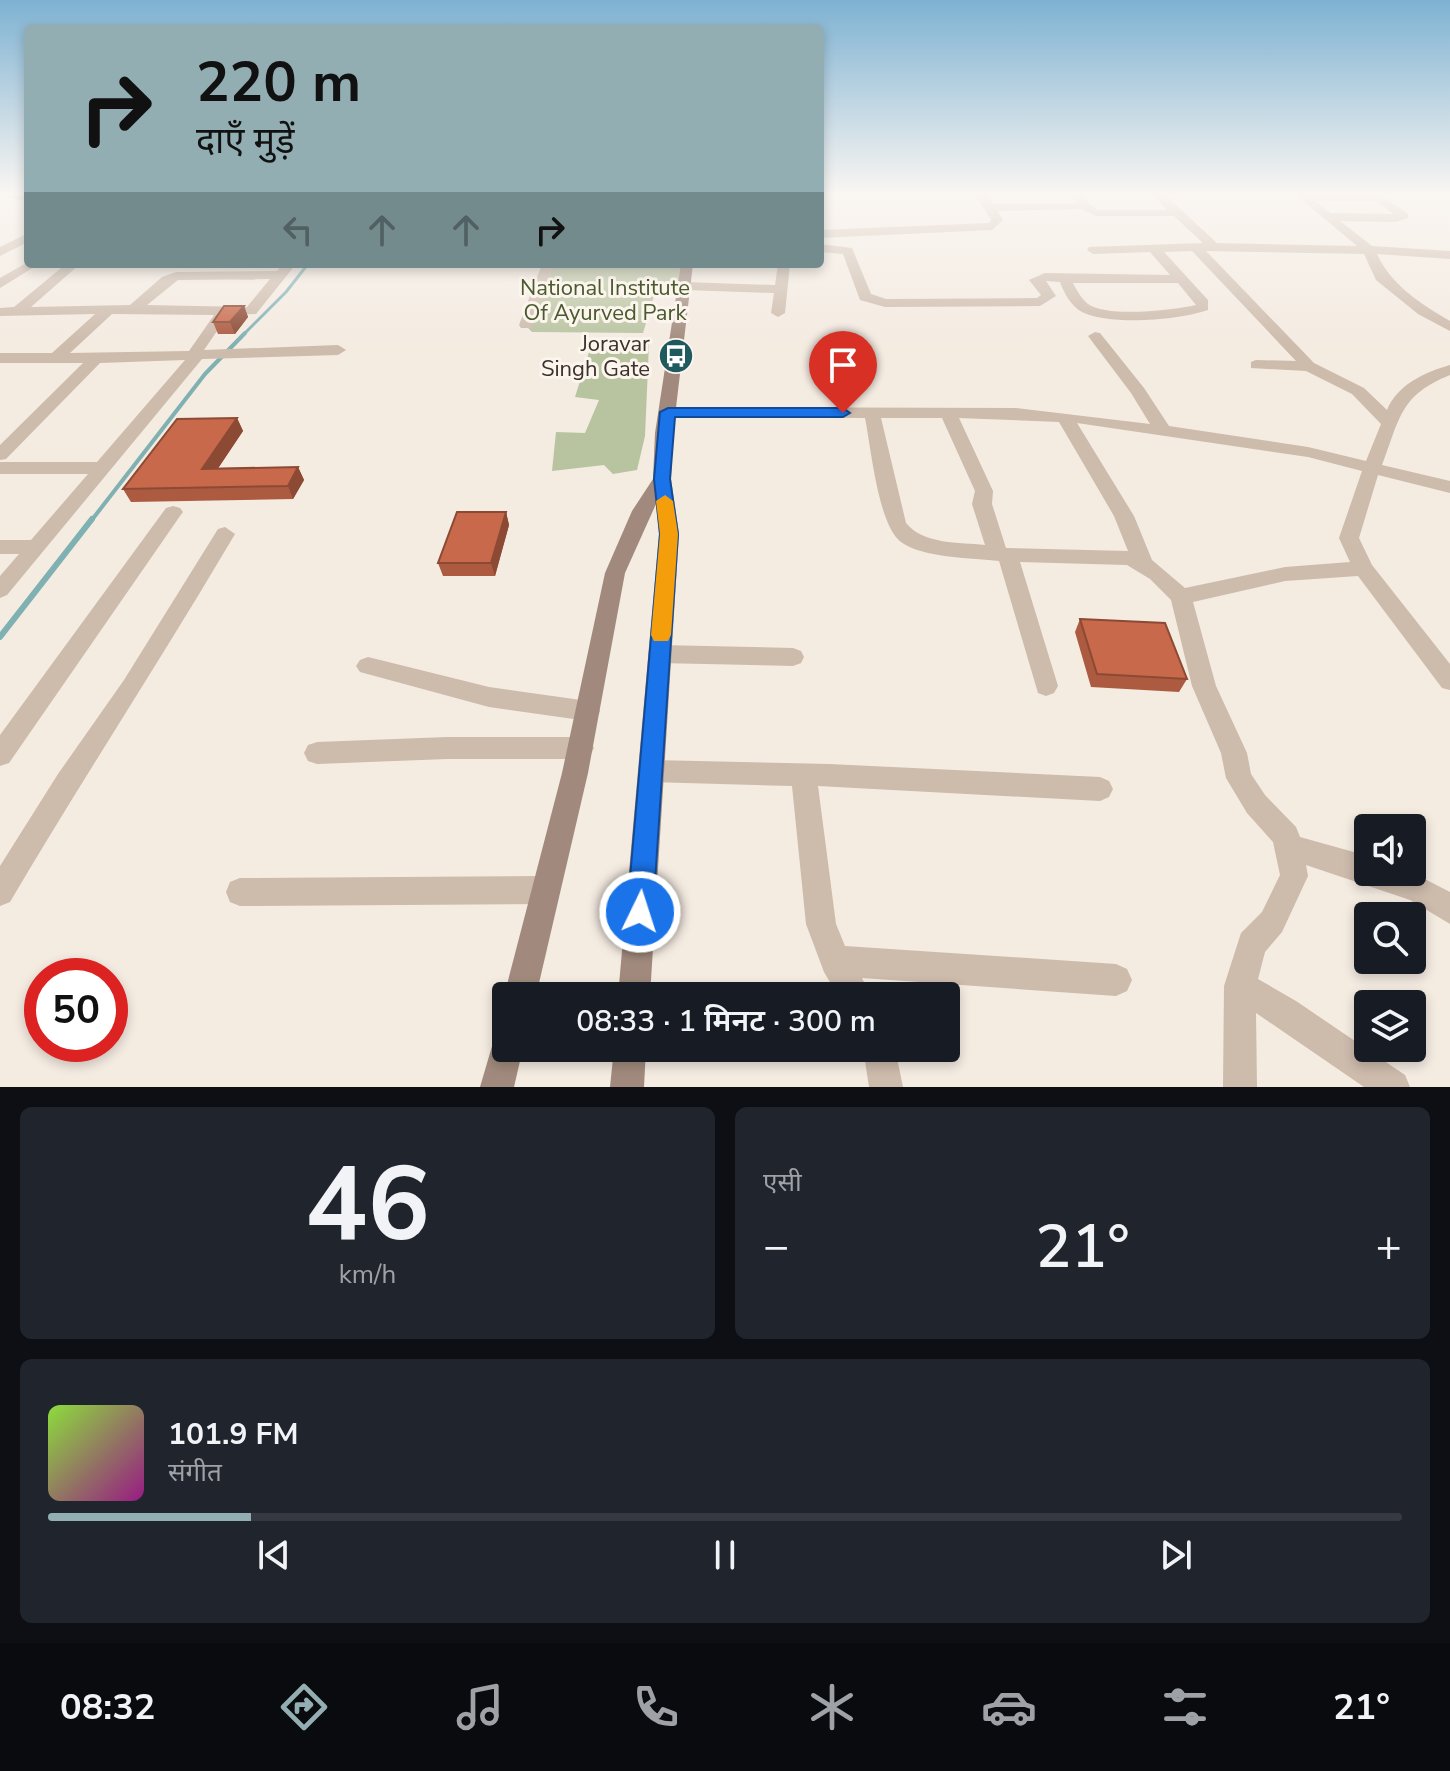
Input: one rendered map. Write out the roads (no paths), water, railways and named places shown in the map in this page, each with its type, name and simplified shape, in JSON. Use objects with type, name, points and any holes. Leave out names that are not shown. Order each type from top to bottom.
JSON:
[{"type":"main road","points":[[635,982],[669,534],[662,479],[687,268]]},
{"type":"main road","points":[[523,982],[581,748],[615,573],[642,511],[662,479]]},
{"type":"main road","points":[[497,1087],[503,1062]]},
{"type":"main road","points":[[627,1087],[629,1062]]},
{"type":"street","points":[[1210,244],[1215,248]]},
{"type":"street","points":[[1362,244],[1369,250],[1381,277],[1400,294],[1450,327]]},
{"type":"street","points":[[1195,247],[1309,366],[1358,391],[1390,423]]},
{"type":"street","points":[[1093,250],[1195,247],[1369,250],[1450,255]]},
{"type":"street","points":[[824,248],[848,251],[865,297],[885,303],[1040,302],[1049,296],[1036,280],[1039,277],[1180,279]]},
{"type":"street","points":[[1065,279],[1083,307],[1101,314],[1203,307],[1203,303],[1154,249]]},
{"type":"street","points":[[2,282],[26,268]]},
{"type":"street","points":[[17,312],[69,268]]},
{"type":"street","points":[[526,325],[547,268]]},
{"type":"street","points":[[778,313],[784,268]]},
{"type":"street","points":[[0,312],[109,309],[251,311],[286,269]]},
{"type":"street","points":[[134,309],[167,280],[176,276],[286,269]]},
{"type":"street","points":[[685,286],[781,289]]},
{"type":"street","points":[[56,358],[109,309]]},
{"type":"street","points":[[0,590],[200,355],[224,310]]},
{"type":"street","points":[[1095,336],[1138,391],[1163,431]]},
{"type":"street","points":[[3,361],[338,350]]},
{"type":"street","points":[[0,455],[96,358]]},
{"type":"street","points":[[1256,365],[1309,366]]},
{"type":"street","points":[[1450,370],[1422,381],[1399,400],[1349,538],[1363,568],[1450,681]]},
{"type":"street","points":[[668,412],[948,413],[1065,417],[1308,452],[1450,487]]},
{"type":"street","points":[[872,413],[897,524],[907,537],[921,544],[1003,554],[1129,558],[1143,562]]},
{"type":"street","points":[[948,413],[984,491],[982,504],[1003,554],[1046,686]]},
{"type":"street","points":[[1065,417],[1124,516],[1143,562],[1181,597],[1201,676],[1234,753],[1239,778],[1256,804],[1286,836],[1294,876],[1272,922],[1252,944],[1240,986],[1240,1087]]},
{"type":"street","points":[[0,468],[102,468]]},
{"type":"street","points":[[0,755],[173,512]]},
{"type":"street","points":[[0,892],[67,782],[132,687],[225,534]]},
{"type":"street","points":[[0,547],[36,547]]},
{"type":"street","points":[[1181,597],[1285,574],[1363,568]]},
{"type":"street","points":[[659,654],[793,657]]},
{"type":"street","points":[[368,666],[489,697],[588,711]]},
{"type":"street","points":[[317,753],[447,748],[581,748]]},
{"type":"street","points":[[651,771],[1100,789]]},
{"type":"street","points":[[804,775],[821,924],[847,982]]},
{"type":"street","points":[[1288,847],[1354,866]]},
{"type":"street","points":[[1411,886],[1443,905],[1450,929]]},
{"type":"street","points":[[240,892],[546,890]]},
{"type":"street","points":[[835,961],[1116,980]]},
{"type":"street","points":[[1240,986],[1285,1012],[1393,1087]]},
{"type":"street","points":[[882,1062],[886,1087]]},
{"type":"waterway","points":[[245,333],[305,268]]},
{"type":"waterway","points":[[91,521],[205,374],[245,333]]},
{"type":"waterway","points":[[0,637],[92,519]]},
{"type":"place","name":"Joravar Singh Gate","points":[[676,356]]},
{"type":"park label","name":"National Institute Of Ayurved Park","points":[[605,300]]}]
